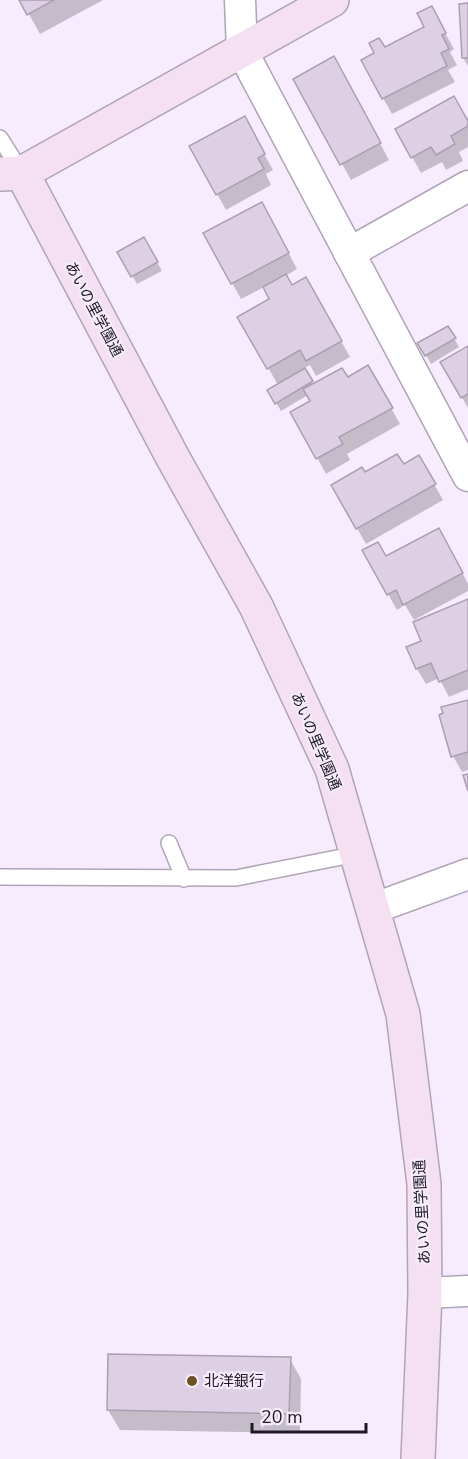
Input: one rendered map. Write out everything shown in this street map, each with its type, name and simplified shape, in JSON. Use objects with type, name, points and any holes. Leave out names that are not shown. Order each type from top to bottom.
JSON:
[{"type":"street","points":[[240,0],[242,51],[349,253],[458,434],[468,477]]},
{"type":"street","points":[[11,173],[242,51],[332,0]]},
{"type":"street","name":"あいの里学園通","points":[[11,173],[256,606],[332,769],[403,1014],[424,1184],[425,1293],[418,1459]]},
{"type":"street","points":[[349,253],[468,186]]},
{"type":"street","points":[[372,909],[468,874]]},
{"type":"street","points":[[425,1293],[468,1291]]},
{"type":"lane","points":[[0,138],[11,173]]},
{"type":"lane","points":[[169,843],[184,879]]},
{"type":"lane","points":[[0,877],[236,878],[357,854]]},
{"type":"building","points":[[19,0],[54,0],[27,15]]},
{"type":"building","points":[[468,3],[468,58],[462,58],[459,4]]},
{"type":"building","points":[[432,6],[446,33],[442,35],[449,49],[441,53],[447,66],[382,99],[361,60],[374,53],[369,43],[379,38],[385,47],[424,27],[417,13]]},
{"type":"building","points":[[334,56],[381,143],[340,165],[293,79]]},
{"type":"building","points":[[454,96],[468,121],[468,126],[451,136],[455,144],[436,155],[431,147],[411,158],[395,129]]},
{"type":"building","points":[[245,116],[265,154],[258,158],[264,169],[216,195],[189,146]]},
{"type":"building","points":[[262,202],[289,253],[231,284],[203,233]]},
{"type":"building","points":[[144,237],[158,262],[131,277],[117,252]]},
{"type":"building","points":[[286,274],[292,285],[306,277],[342,341],[306,361],[300,350],[267,369],[237,317],[269,299],[263,287]]},
{"type":"building","points":[[448,326],[456,338],[425,356],[417,343]]},
{"type":"building","points":[[468,346],[468,394],[461,398],[440,362]]},
{"type":"building","points":[[368,365],[393,408],[339,437],[343,444],[316,459],[290,412],[310,401],[303,389],[342,368],[348,377]]},
{"type":"building","points":[[305,368],[313,381],[275,404],[267,390]]},
{"type":"building","points":[[397,454],[404,464],[419,455],[436,484],[356,529],[331,485],[362,467],[365,472]]},
{"type":"building","points":[[439,528],[463,573],[403,605],[396,590],[387,595],[362,550],[378,542],[386,556]]},
{"type":"building","points":[[468,599],[468,670],[439,682],[431,663],[416,669],[406,647],[421,641],[413,622]]},
{"type":"building","points":[[468,700],[468,752],[451,757],[439,715],[443,713],[441,707]]},
{"type":"building","points":[[468,774],[468,791],[463,775]]},
{"type":"building","points":[[108,1354],[291,1357],[289,1414],[107,1410]]},
{"type":"place","name":"北洋銀行","points":[[192,1381]]}]
